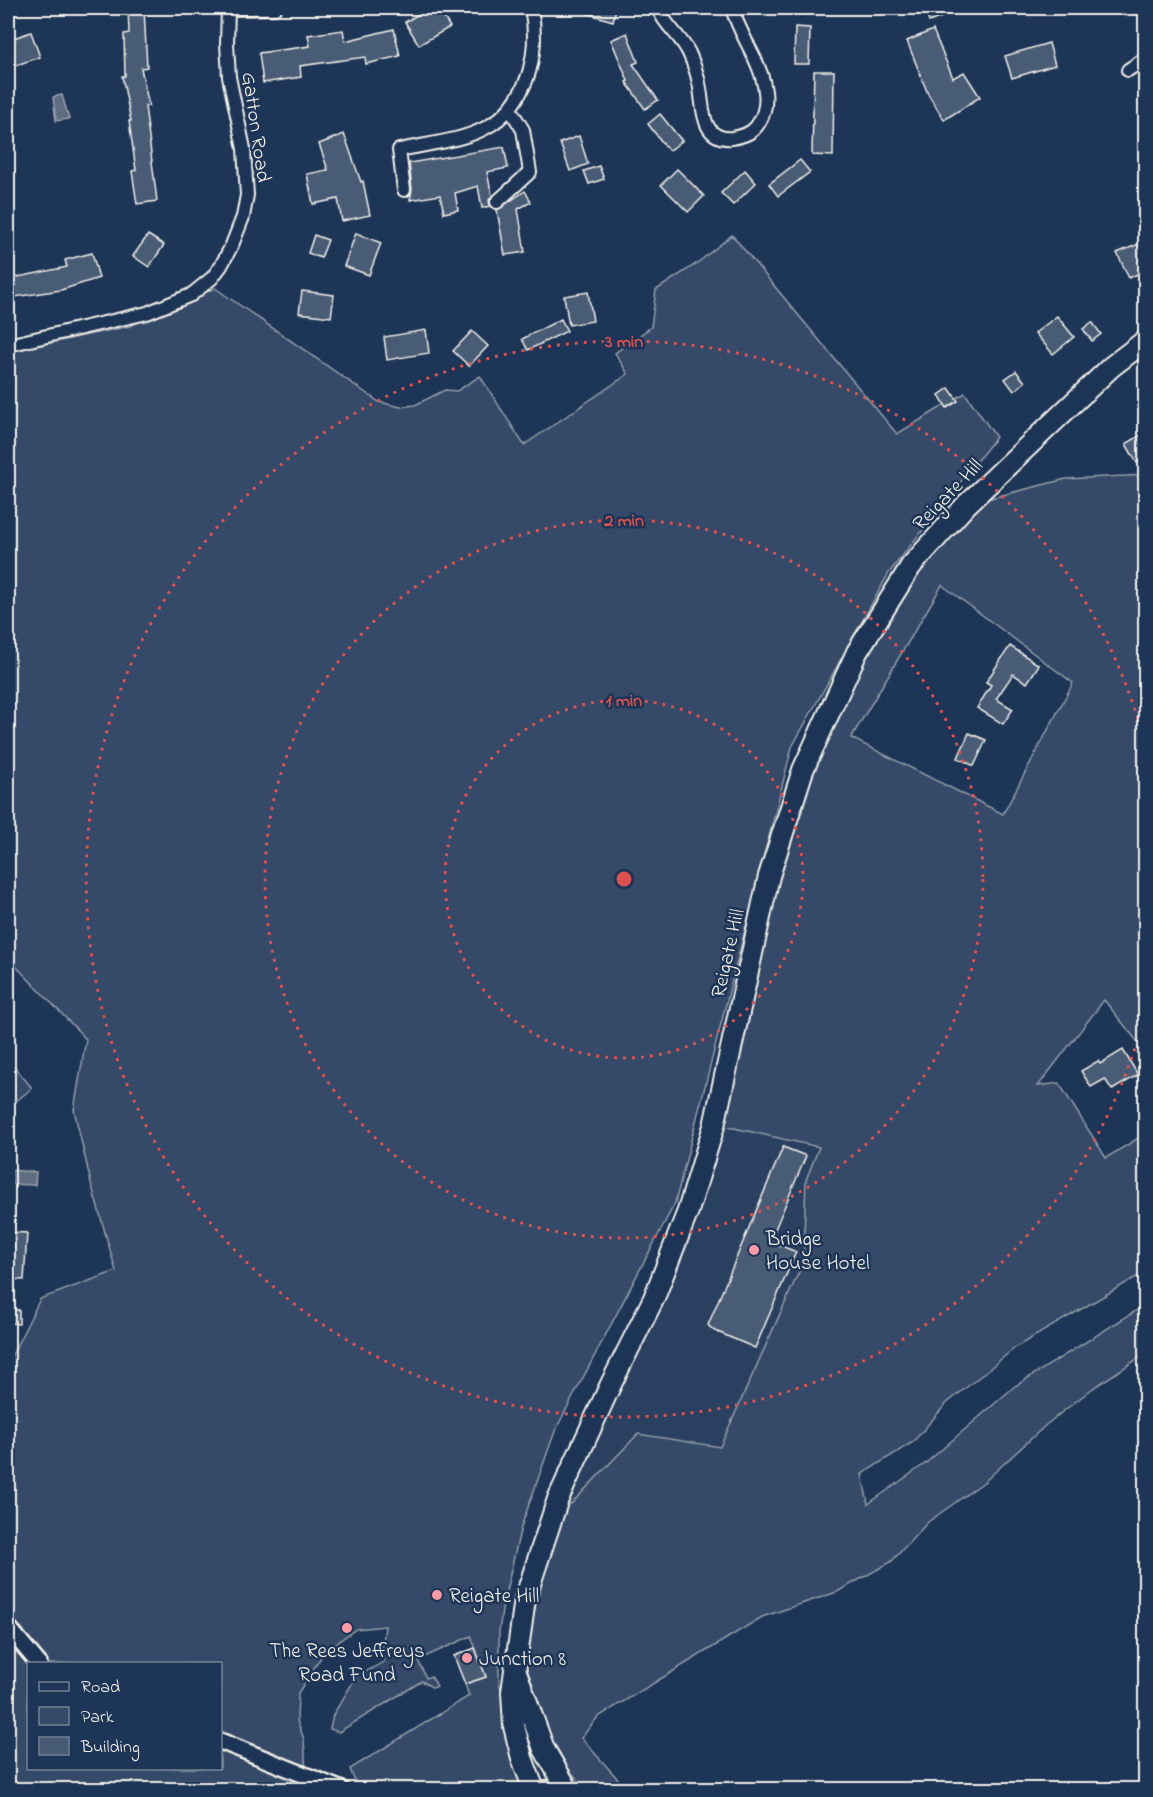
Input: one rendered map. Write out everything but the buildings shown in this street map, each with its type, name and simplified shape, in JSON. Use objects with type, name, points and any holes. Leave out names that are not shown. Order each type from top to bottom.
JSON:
[{"type":"main road","name":"Reigate Hill","points":[[534,1789],[522,1758],[514,1726],[512,1692],[525,1599],[558,1499],[654,1298],[688,1211],[714,1126],[769,876],[803,770],[857,652],[911,567],[967,504],[1111,367],[1146,340]]},
{"type":"main road","name":"Reigate Hill","points":[[515,1670],[544,1749],[566,1790]]},
{"type":"street","points":[[228,8],[274,8]]},
{"type":"street","name":"Gatton Road","points":[[8,345],[147,313],[191,294],[212,278],[221,266],[243,217],[247,195],[244,149],[229,77],[228,8]]},
{"type":"street","points":[[404,190],[399,150],[468,136],[496,123],[518,98],[529,72],[534,42],[531,8]]},
{"type":"street","points":[[658,8],[688,52],[699,83],[704,118],[708,129],[717,136],[727,139],[752,132],[761,117],[766,95],[760,69],[737,26],[732,8]]},
{"type":"street","points":[[1128,70],[1146,58]]},
{"type":"street","points":[[497,202],[530,172],[523,130],[510,109]]},
{"type":"street","points":[[8,1627],[37,1662]]},
{"type":"street","points":[[222,1742],[342,1790]]},
{"type":"street","points":[[534,1789],[566,1790]]},
{"type":"shaded area","points":[[62,95],[69,119],[56,121],[53,97]]},
{"type":"shaded area","points":[[714,1126],[734,1128],[819,1147],[806,1180],[803,1263],[720,1447],[638,1434],[570,1504],[558,1499],[590,1428]]},
{"type":"shaded area","points":[[8,1170],[36,1172],[35,1185],[8,1184]]},
{"type":"green space","points":[[732,235],[897,434],[965,393],[996,437],[889,573],[792,747],[675,1203],[555,1431],[521,1527],[499,1631],[499,1681],[521,1789],[377,1790],[356,1784],[350,1769],[469,1696],[465,1684],[486,1677],[471,1636],[418,1660],[426,1678],[431,1676],[437,1686],[433,1688],[422,1681],[339,1732],[330,1729],[333,1715],[356,1677],[384,1662],[382,1650],[385,1626],[356,1629],[325,1651],[298,1693],[297,1721],[304,1739],[307,1789],[8,1789],[8,1363],[40,1299],[116,1271],[91,1183],[74,1110],[86,1039],[8,958],[8,352],[130,326],[215,288],[379,402],[401,407],[415,405],[445,390],[457,391],[480,376],[524,445],[628,374],[615,353],[651,327],[656,290],[696,264]]},
{"type":"green space","points":[[1145,475],[1145,1051],[1104,1000],[1038,1086],[1059,1083],[1106,1158],[1145,1134],[1145,1272],[1016,1347],[946,1404],[913,1442],[862,1474],[868,1504],[926,1463],[1015,1386],[1145,1305],[1145,1354],[1093,1388],[1047,1424],[984,1482],[928,1522],[891,1562],[837,1592],[762,1617],[598,1717],[581,1738],[627,1789],[585,1789],[569,1769],[524,1691],[525,1599],[558,1499],[571,1504],[638,1434],[720,1447],[803,1263],[806,1180],[819,1147],[734,1128],[714,1126],[769,876],[857,652],[967,504],[1066,479]],"holes":[[[942,585],[1073,683],[1003,814],[851,738]]]},
{"type":"green space","points":[[8,1059],[32,1088],[8,1108]]},
{"type":"place","name":"Bridge House Hotel","points":[[754,1250]]},
{"type":"place","name":"Reigate Hill","points":[[437,1595]]},
{"type":"place","name":"The Rees Jeffreys Road Fund","points":[[347,1628]]},
{"type":"place","name":"Junction 8","points":[[467,1658]]}]
